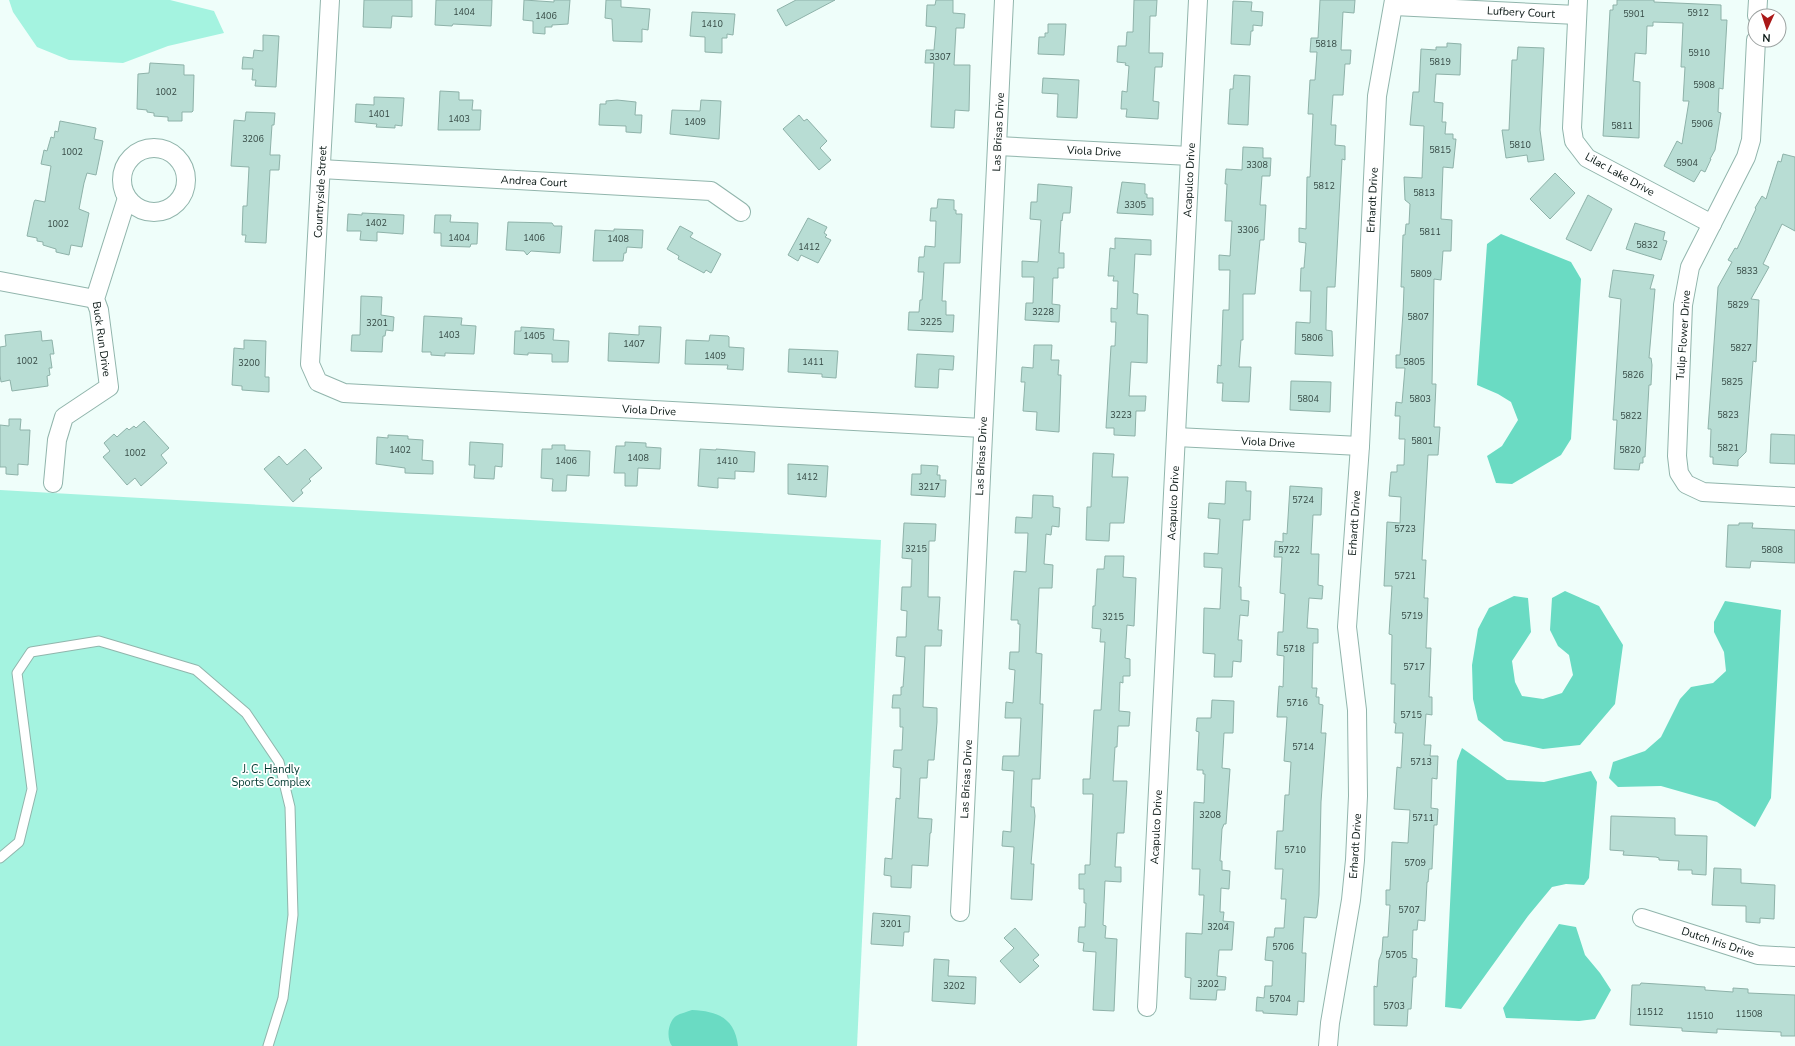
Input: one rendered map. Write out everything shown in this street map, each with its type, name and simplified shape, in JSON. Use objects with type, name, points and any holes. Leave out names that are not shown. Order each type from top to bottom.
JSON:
[{"type":"street","name":"Countryside Street","points":[[318,382],[310,364],[330,0]]},
{"type":"street","name":"Las Brisas Drive","points":[[960,912],[982,428],[1004,0]]},
{"type":"street","name":"Acapulco Drive","points":[[1147,1007],[1198,0]]},
{"type":"street","name":"Lufbery Court","points":[[1394,3],[1578,8]]},
{"type":"street","name":"Erhardt Drive","points":[[1328,1046],[1330,1023],[1351,900],[1356,844],[1358,796],[1357,710],[1347,627],[1360,446],[1377,96],[1394,3]]},
{"type":"street","name":"Lilac Lake Drive","points":[[1578,8],[1572,128],[1576,146],[1587,158],[1712,224]]},
{"type":"street","name":"Tulip Flower Drive","points":[[1756,48],[1751,140],[1746,157],[1690,267],[1683,305],[1677,456],[1679,473],[1686,484],[1703,492],[1795,497]]},
{"type":"street","name":"Viola Drive","points":[[997,146],[1190,156]]},
{"type":"street","name":"Andrea Court","points":[[321,169],[711,191],[741,212]]},
{"type":"street","name":"Buck Run Drive","points":[[53,483],[57,440],[64,417],[109,387],[98,310],[95,299],[127,198]]},
{"type":"street","points":[[0,281],[95,299]]},
{"type":"street","name":"Viola Drive","points":[[318,382],[344,393],[982,428]]},
{"type":"street","name":"Viola Drive","points":[[1176,437],[1360,446]]},
{"type":"street","name":"Dutch Iris Drive","points":[[1642,918],[1758,956],[1795,957]]},
{"type":"lane","points":[[0,858],[19,842],[32,789],[17,673],[31,652],[99,641],[196,670],[246,713],[279,762],[290,806],[293,914],[283,998],[268,1046]]},
{"type":"green space","points":[[9,0],[170,0],[214,11],[224,33],[168,46],[123,63],[69,60],[37,47],[13,12]]},
{"type":"green space","name":"J. C. Handly Sports Complex","points":[[0,490],[881,540],[857,1046],[0,1046]]},
{"type":"shaded area","points":[[1501,234],[1571,262],[1581,279],[1571,439],[1561,455],[1512,484],[1496,483],[1487,456],[1502,446],[1518,420],[1511,402],[1498,394],[1477,385],[1487,244]]},
{"type":"shaded area","points":[[1565,591],[1599,606],[1623,645],[1615,704],[1580,745],[1543,749],[1504,741],[1478,720],[1473,699],[1472,665],[1478,629],[1489,608],[1514,596],[1528,598],[1531,632],[1512,661],[1515,682],[1522,696],[1543,699],[1562,693],[1573,675],[1569,655],[1558,646],[1550,630],[1552,598]]},
{"type":"shaded area","points":[[1725,601],[1781,610],[1771,798],[1755,827],[1717,802],[1661,786],[1618,787],[1609,778],[1613,762],[1645,751],[1661,737],[1680,699],[1691,687],[1713,683],[1726,671],[1724,652],[1714,632],[1714,622]]},
{"type":"shaded area","points":[[1462,748],[1507,780],[1544,782],[1591,771],[1597,782],[1589,878],[1584,885],[1566,884],[1552,887],[1528,916],[1461,1009],[1445,1007],[1457,761]]},
{"type":"shaded area","points":[[1559,924],[1576,927],[1585,955],[1600,973],[1611,990],[1595,1019],[1579,1021],[1506,1018],[1503,1008]]},
{"type":"shaded area","points":[[692,1010],[717,1014],[723,1018],[733,1029],[738,1046],[672,1046],[669,1039],[671,1022],[676,1016]]},
{"type":"building","points":[[364,0],[412,0],[412,17],[392,16],[391,28],[363,27]]},
{"type":"building","points":[[436,0],[492,0],[491,26],[453,24],[452,26],[435,25]]},
{"type":"building","points":[[524,0],[554,2],[554,0],[570,0],[568,24],[545,27],[545,34],[533,33],[533,21],[523,20]]},
{"type":"building","points":[[606,0],[621,0],[621,7],[650,9],[648,30],[642,29],[642,42],[613,41],[612,19],[605,18]]},
{"type":"building","points":[[796,0],[835,0],[786,26],[777,10]]},
{"type":"building","points":[[936,0],[953,0],[953,13],[965,14],[964,28],[956,28],[954,65],[970,65],[969,111],[955,110],[954,128],[931,127],[934,63],[925,63],[926,50],[934,50],[936,27],[926,26],[927,5],[935,5]]},
{"type":"building","points":[[1134,0],[1157,0],[1156,16],[1150,16],[1149,53],[1163,53],[1162,67],[1155,67],[1153,101],[1159,102],[1158,119],[1126,117],[1127,109],[1121,109],[1122,91],[1127,92],[1129,66],[1125,65],[1126,63],[1117,62],[1118,46],[1126,46],[1127,32],[1133,32]]},
{"type":"building","points":[[1320,0],[1355,0],[1354,13],[1343,12],[1341,50],[1351,50],[1350,64],[1345,64],[1343,95],[1333,95],[1331,125],[1336,125],[1335,145],[1345,146],[1345,160],[1342,159],[1335,287],[1327,287],[1326,330],[1332,331],[1333,356],[1295,354],[1296,322],[1310,323],[1311,291],[1300,291],[1301,268],[1304,268],[1306,243],[1299,242],[1299,228],[1306,229],[1307,177],[1310,177],[1313,114],[1308,114],[1310,80],[1315,80],[1317,52],[1310,52],[1311,38],[1318,38]]},
{"type":"building","points":[[1617,0],[1654,0],[1654,2],[1721,5],[1721,20],[1727,20],[1723,89],[1719,88],[1718,112],[1721,113],[1715,150],[1705,172],[1701,170],[1694,182],[1664,166],[1677,141],[1682,144],[1689,101],[1683,101],[1685,67],[1681,67],[1683,23],[1653,22],[1653,26],[1647,26],[1646,54],[1635,53],[1633,81],[1640,82],[1639,138],[1603,136],[1610,10],[1613,10],[1613,5],[1617,5]]},
{"type":"building","points":[[1233,1],[1252,2],[1251,11],[1263,12],[1262,26],[1253,25],[1250,45],[1231,44]]},
{"type":"building","points":[[692,12],[735,14],[733,35],[727,34],[727,38],[722,38],[722,53],[705,52],[705,37],[690,36]]},
{"type":"building","points":[[1048,24],[1066,24],[1064,55],[1038,54],[1039,37],[1045,37],[1045,33],[1048,33]]},
{"type":"building","points":[[263,35],[279,36],[276,87],[255,86],[256,80],[252,80],[253,69],[242,69],[243,57],[253,58],[254,50],[263,51]]},
{"type":"building","points":[[1447,43],[1461,44],[1460,75],[1436,74],[1434,102],[1443,103],[1442,122],[1446,122],[1445,134],[1453,134],[1453,139],[1456,139],[1453,168],[1443,167],[1441,219],[1452,220],[1451,251],[1443,251],[1441,280],[1434,279],[1432,384],[1436,384],[1434,427],[1440,427],[1438,455],[1428,455],[1422,560],[1426,560],[1424,598],[1428,598],[1426,648],[1431,648],[1429,697],[1432,697],[1432,715],[1426,714],[1424,745],[1431,745],[1430,756],[1438,756],[1437,779],[1432,778],[1431,808],[1438,809],[1437,825],[1434,825],[1432,869],[1429,869],[1427,882],[1425,921],[1418,920],[1417,930],[1413,930],[1412,958],[1417,959],[1416,977],[1413,977],[1411,1009],[1408,1009],[1407,1026],[1374,1025],[1374,986],[1377,987],[1379,960],[1382,952],[1383,937],[1388,937],[1390,905],[1386,905],[1386,890],[1390,890],[1392,842],[1408,843],[1410,810],[1394,809],[1397,767],[1401,768],[1403,733],[1395,733],[1395,684],[1391,684],[1392,635],[1389,634],[1392,586],[1384,586],[1387,522],[1400,523],[1401,497],[1389,496],[1391,472],[1397,472],[1397,465],[1404,465],[1405,439],[1399,439],[1400,416],[1395,416],[1396,402],[1402,403],[1405,368],[1396,368],[1396,355],[1400,355],[1403,313],[1404,287],[1401,287],[1403,235],[1405,235],[1406,224],[1409,224],[1410,204],[1405,200],[1404,177],[1422,178],[1424,126],[1410,125],[1413,92],[1419,92],[1421,49],[1436,50],[1436,47],[1447,47]]},
{"type":"building","points":[[1518,47],[1544,48],[1540,130],[1544,160],[1528,162],[1527,155],[1506,158],[1502,130],[1509,130],[1512,60],[1517,60]]},
{"type":"building","points":[[150,63],[184,65],[184,75],[194,75],[193,111],[182,112],[182,121],[168,121],[168,117],[154,116],[154,113],[147,112],[147,110],[137,109],[138,74],[149,73]]},
{"type":"building","points":[[1234,75],[1250,76],[1248,125],[1228,124],[1230,89],[1233,89]]},
{"type":"building","points":[[1043,78],[1079,80],[1077,118],[1057,117],[1058,94],[1042,93]]},
{"type":"building","points":[[440,91],[459,92],[459,100],[473,100],[472,110],[481,110],[480,130],[438,130]]},
{"type":"building","points":[[374,97],[404,98],[402,126],[395,125],[395,128],[376,127],[377,124],[355,122],[356,104],[374,105]]},
{"type":"building","points":[[617,100],[636,102],[635,115],[642,115],[641,133],[626,132],[626,126],[599,125],[600,104],[606,104],[606,101]]},
{"type":"building","points":[[701,100],[721,101],[719,139],[670,134],[672,110],[700,111]]},
{"type":"building","points":[[246,112],[275,113],[274,125],[272,125],[270,155],[280,155],[279,170],[270,170],[266,243],[245,242],[246,235],[242,235],[243,206],[247,206],[249,167],[231,166],[234,120],[245,121]]},
{"type":"building","points":[[799,115],[804,121],[807,119],[827,141],[820,148],[831,160],[819,170],[783,129]]},
{"type":"building","points":[[60,121],[96,128],[94,139],[103,141],[96,175],[87,173],[84,183],[79,209],[89,213],[82,247],[71,245],[69,255],[56,252],[56,249],[43,245],[43,242],[37,241],[37,238],[27,236],[35,200],[45,202],[51,166],[41,164],[44,150],[47,151],[51,137],[54,138],[55,131],[58,132]]},
{"type":"building","points":[[1243,147],[1263,148],[1263,158],[1271,158],[1270,176],[1262,176],[1260,205],[1266,205],[1264,240],[1260,240],[1255,294],[1243,294],[1243,340],[1241,340],[1239,367],[1251,367],[1249,402],[1222,401],[1223,383],[1217,383],[1218,365],[1221,366],[1223,310],[1229,310],[1230,270],[1219,270],[1219,255],[1230,256],[1232,221],[1225,221],[1227,184],[1225,184],[1226,169],[1242,170]]},
{"type":"building","points":[[1783,154],[1795,157],[1795,231],[1782,224],[1763,264],[1769,267],[1751,299],[1759,300],[1756,362],[1753,361],[1746,452],[1738,460],[1738,466],[1713,464],[1713,457],[1710,457],[1711,429],[1708,429],[1718,287],[1732,262],[1728,260],[1735,248],[1737,249],[1756,209],[1755,208],[1762,196],[1766,199],[1778,161],[1781,162]]},
{"type":"building","points":[[1555,173],[1575,193],[1550,219],[1530,199]]},
{"type":"building","points":[[1122,182],[1145,184],[1145,194],[1147,194],[1147,198],[1153,198],[1153,215],[1117,213]]},
{"type":"building","points":[[1038,184],[1072,187],[1070,213],[1063,213],[1062,221],[1061,220],[1059,253],[1064,253],[1064,268],[1058,268],[1058,278],[1053,278],[1052,304],[1060,305],[1059,322],[1025,320],[1026,303],[1033,303],[1034,277],[1022,277],[1022,261],[1038,262],[1041,220],[1030,219],[1031,202],[1037,202]]},
{"type":"building","points":[[1588,195],[1612,209],[1591,251],[1566,239]]},
{"type":"building","points":[[938,199],[954,200],[954,210],[956,210],[956,214],[962,214],[960,263],[944,263],[942,301],[946,301],[946,315],[954,315],[953,332],[908,330],[909,312],[919,312],[920,300],[922,300],[924,272],[918,272],[919,257],[924,257],[925,246],[935,247],[936,221],[930,221],[931,208],[937,208]]},
{"type":"building","points":[[362,213],[404,215],[403,234],[377,232],[377,241],[360,240],[361,231],[347,231],[348,214],[362,215]]},
{"type":"building","points":[[435,215],[451,215],[450,222],[478,223],[477,244],[471,244],[470,247],[441,246],[441,233],[434,233]]},
{"type":"building","points":[[808,218],[827,227],[824,233],[827,235],[825,237],[831,240],[818,263],[801,255],[798,261],[788,255]]},
{"type":"building","points":[[508,222],[552,223],[554,226],[562,226],[560,253],[531,251],[527,255],[524,251],[506,250]]},
{"type":"building","points":[[1635,223],[1665,232],[1663,240],[1667,241],[1661,260],[1626,249]]},
{"type":"building","points":[[680,226],[693,233],[690,237],[721,254],[711,273],[706,270],[704,273],[678,259],[679,256],[667,249]]},
{"type":"building","points":[[614,229],[643,230],[642,248],[627,247],[626,253],[624,253],[623,261],[593,261],[595,230],[614,231]]},
{"type":"building","points":[[1115,238],[1151,240],[1151,255],[1135,254],[1133,293],[1138,294],[1137,314],[1148,315],[1147,363],[1131,362],[1129,396],[1146,396],[1145,411],[1136,411],[1135,436],[1114,435],[1114,428],[1106,428],[1111,346],[1115,346],[1116,322],[1111,322],[1111,308],[1117,309],[1118,281],[1113,281],[1114,276],[1108,276],[1110,248],[1115,249]]},
{"type":"building","points":[[1613,270],[1654,275],[1650,289],[1655,289],[1649,358],[1651,358],[1652,365],[1651,385],[1649,385],[1645,457],[1643,457],[1643,463],[1640,463],[1639,470],[1614,469],[1617,420],[1613,420],[1621,299],[1609,297]]},
{"type":"building","points":[[361,296],[382,297],[381,315],[394,317],[393,331],[386,330],[385,336],[383,336],[382,352],[351,351],[352,335],[360,335]]},
{"type":"building","points":[[424,316],[462,318],[461,325],[476,326],[474,354],[445,353],[445,356],[431,355],[431,352],[422,352]]},
{"type":"building","points":[[639,326],[661,327],[659,363],[608,361],[609,333],[639,335]]},
{"type":"building","points":[[521,327],[554,329],[553,340],[569,341],[568,362],[552,362],[552,354],[514,354],[515,331],[521,331]]},
{"type":"building","points":[[41,331],[42,341],[52,340],[54,354],[50,354],[52,368],[49,368],[50,375],[47,376],[48,386],[12,391],[10,380],[1,382],[0,375],[0,347],[6,346],[5,335]]},
{"type":"building","points":[[710,335],[728,336],[729,347],[744,348],[743,370],[727,369],[728,365],[685,364],[686,340],[709,341]]},
{"type":"building","points":[[244,340],[266,341],[265,377],[269,377],[269,392],[242,390],[242,386],[232,385],[234,348],[244,349]]},
{"type":"building","points":[[1034,345],[1052,345],[1051,360],[1059,360],[1058,375],[1061,375],[1059,432],[1036,430],[1037,412],[1023,411],[1025,382],[1021,382],[1022,367],[1033,368]]},
{"type":"building","points":[[789,349],[838,351],[836,378],[822,377],[822,374],[788,372]]},
{"type":"building","points":[[917,354],[954,356],[953,370],[939,369],[938,388],[915,387]]},
{"type":"building","points":[[1291,381],[1331,382],[1330,412],[1290,410]]},
{"type":"building","points":[[9,419],[21,419],[20,430],[30,430],[28,465],[18,464],[18,475],[6,474],[6,467],[0,467],[0,425],[9,426]]},
{"type":"building","points":[[144,421],[169,448],[161,455],[167,463],[141,486],[135,478],[127,485],[103,457],[110,451],[104,443],[114,434],[117,437],[127,428],[129,430],[134,426],[136,428]]},
{"type":"building","points":[[1771,434],[1795,435],[1795,464],[1770,463]]},
{"type":"building","points":[[388,435],[408,436],[408,439],[423,440],[422,460],[433,461],[433,474],[405,473],[405,468],[376,464],[377,437],[388,438]]},
{"type":"building","points":[[470,442],[503,444],[502,467],[495,466],[494,479],[474,478],[475,465],[469,465]]},
{"type":"building","points":[[625,442],[646,443],[646,447],[661,448],[660,469],[638,468],[637,486],[625,486],[625,473],[614,473],[616,446],[625,446]]},
{"type":"building","points":[[552,445],[565,445],[565,450],[590,451],[589,476],[567,475],[566,491],[552,491],[553,479],[541,478],[542,449],[552,449]]},
{"type":"building","points":[[305,449],[322,468],[309,479],[311,481],[301,490],[303,493],[293,502],[264,469],[279,456],[287,465]]},
{"type":"building","points":[[700,449],[755,452],[754,472],[735,471],[735,479],[718,478],[718,488],[698,486]]},
{"type":"building","points":[[1093,453],[1114,454],[1112,477],[1128,477],[1124,523],[1110,523],[1109,541],[1086,540],[1087,507],[1091,507]]},
{"type":"building","points":[[788,464],[828,466],[826,497],[788,494]]},
{"type":"building","points":[[921,465],[938,466],[937,475],[940,475],[940,480],[946,480],[945,497],[911,495],[912,474],[921,474]]},
{"type":"building","points":[[1226,481],[1246,482],[1246,491],[1251,491],[1250,520],[1243,520],[1239,587],[1241,587],[1241,600],[1249,601],[1248,616],[1240,615],[1238,640],[1242,640],[1241,662],[1233,661],[1232,677],[1214,677],[1215,654],[1203,653],[1204,608],[1220,609],[1222,568],[1204,567],[1204,553],[1218,554],[1220,519],[1208,518],[1209,503],[1225,504]]},
{"type":"building","points":[[1290,486],[1322,488],[1321,515],[1313,515],[1311,554],[1319,554],[1318,585],[1323,586],[1322,599],[1309,598],[1307,628],[1318,629],[1318,643],[1313,643],[1312,688],[1317,688],[1316,697],[1319,697],[1319,704],[1323,705],[1321,733],[1326,733],[1321,802],[1319,895],[1317,916],[1316,918],[1304,917],[1302,953],[1306,953],[1304,1002],[1298,1001],[1297,1015],[1263,1013],[1263,1011],[1256,1011],[1257,997],[1264,998],[1265,986],[1272,986],[1273,961],[1265,960],[1267,937],[1274,937],[1275,928],[1284,928],[1286,899],[1281,899],[1283,869],[1275,869],[1277,831],[1283,831],[1285,795],[1289,795],[1291,762],[1284,761],[1287,717],[1277,717],[1279,686],[1283,687],[1284,656],[1277,655],[1278,632],[1283,632],[1285,594],[1280,593],[1282,557],[1274,557],[1275,541],[1283,542],[1283,533],[1287,534]]},
{"type":"building","points":[[1033,495],[1053,496],[1053,507],[1060,508],[1059,527],[1052,526],[1051,535],[1046,534],[1044,564],[1053,565],[1052,588],[1039,588],[1036,653],[1042,654],[1040,704],[1043,704],[1040,779],[1032,779],[1031,807],[1034,807],[1035,816],[1031,864],[1034,864],[1032,900],[1011,899],[1014,847],[1002,846],[1003,831],[1011,832],[1014,771],[1002,770],[1003,756],[1019,756],[1021,718],[1005,718],[1006,702],[1013,703],[1015,670],[1009,669],[1010,652],[1019,652],[1020,624],[1018,624],[1018,620],[1011,620],[1014,571],[1026,572],[1028,533],[1015,533],[1016,517],[1032,518]]},
{"type":"building","points":[[904,523],[936,524],[935,541],[929,541],[928,597],[940,597],[938,630],[942,630],[941,646],[925,646],[923,707],[937,708],[937,722],[934,760],[928,760],[927,778],[920,778],[918,818],[932,819],[928,866],[912,865],[911,888],[891,887],[891,876],[884,875],[885,858],[892,859],[896,798],[900,799],[901,768],[893,767],[894,750],[902,750],[903,727],[900,727],[900,708],[892,708],[893,695],[901,695],[901,687],[903,687],[905,657],[896,656],[897,637],[906,637],[907,611],[901,610],[902,587],[911,587],[912,559],[902,558]]},
{"type":"building","points":[[1739,523],[1753,523],[1752,528],[1795,530],[1795,563],[1751,561],[1750,568],[1726,567],[1728,525],[1739,525]]},
{"type":"building","points":[[1105,556],[1124,556],[1123,577],[1136,578],[1134,626],[1127,625],[1125,658],[1130,659],[1130,676],[1123,676],[1123,683],[1120,682],[1119,711],[1130,712],[1129,726],[1118,726],[1113,781],[1127,781],[1124,833],[1117,833],[1115,867],[1121,867],[1121,882],[1105,881],[1103,925],[1106,926],[1105,938],[1117,939],[1114,1011],[1093,1010],[1096,952],[1083,951],[1084,943],[1078,942],[1079,927],[1085,927],[1086,903],[1084,903],[1084,889],[1079,889],[1079,874],[1085,874],[1085,865],[1090,865],[1093,794],[1083,794],[1083,779],[1090,779],[1094,710],[1101,710],[1105,642],[1100,642],[1101,629],[1092,628],[1093,606],[1095,606],[1097,569],[1104,569]]},
{"type":"building","points":[[1212,700],[1234,701],[1233,733],[1224,733],[1222,768],[1230,769],[1226,824],[1224,824],[1222,829],[1220,861],[1222,861],[1222,870],[1230,871],[1229,889],[1221,888],[1220,912],[1224,912],[1223,921],[1234,922],[1232,950],[1219,950],[1217,976],[1226,977],[1225,990],[1217,990],[1216,1000],[1190,999],[1191,978],[1185,977],[1186,933],[1202,934],[1204,895],[1199,895],[1200,869],[1192,869],[1194,802],[1204,803],[1205,774],[1203,774],[1203,770],[1197,770],[1199,732],[1196,731],[1197,718],[1211,718]]},
{"type":"building","points":[[1611,816],[1675,818],[1675,835],[1707,836],[1706,875],[1692,874],[1692,870],[1678,870],[1679,861],[1659,860],[1659,858],[1656,857],[1623,855],[1624,851],[1610,850]]},
{"type":"building","points":[[1714,868],[1741,869],[1741,883],[1775,885],[1774,919],[1760,918],[1760,923],[1746,922],[1746,906],[1712,905]]},
{"type":"building","points":[[873,913],[910,916],[909,932],[904,932],[903,946],[871,944]]},
{"type":"building","points":[[1015,928],[1039,955],[1033,960],[1039,966],[1020,983],[1000,961],[1014,948],[1004,938]]},
{"type":"building","points":[[934,959],[949,960],[948,976],[976,977],[975,1004],[932,1001]]},
{"type":"building","points":[[1641,983],[1705,987],[1705,990],[1733,992],[1733,988],[1748,989],[1748,993],[1795,995],[1795,1036],[1781,1036],[1781,1032],[1717,1029],[1717,1033],[1682,1031],[1682,1028],[1630,1025],[1632,985],[1640,985]]}]
